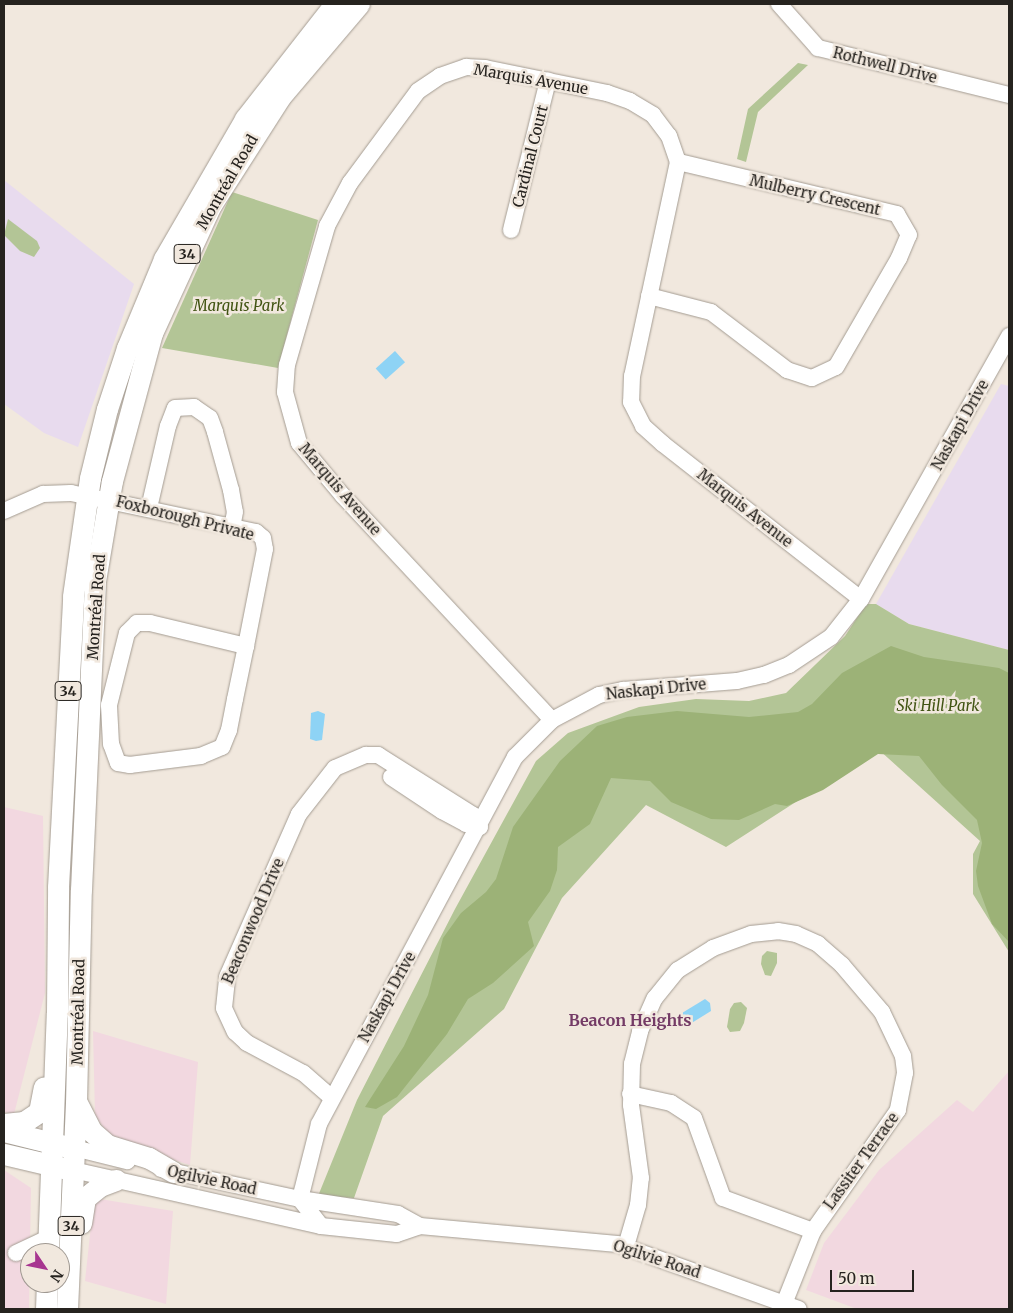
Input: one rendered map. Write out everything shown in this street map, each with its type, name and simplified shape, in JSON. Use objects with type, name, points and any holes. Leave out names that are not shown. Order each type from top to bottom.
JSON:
[{"type":"main road","name":"Montréal Road","points":[[48,1243],[58,1013],[58,887],[73,596],[86,495],[107,409],[127,348],[164,258],[210,174],[245,119],[335,4]]},
{"type":"main road","name":"Montréal Road","points":[[70,1253],[81,890],[95,581],[108,499],[152,333],[207,214],[236,163],[280,98],[359,4]]},
{"type":"main road","points":[[58,887],[81,890]]},
{"type":"main road","points":[[4,1124],[24,1122],[42,1106],[51,1034],[58,1013]]},
{"type":"main road","points":[[76,1102],[91,1131],[107,1145],[149,1158],[173,1172]]},
{"type":"main road","name":"Ogilvie Road","points":[[4,1131],[74,1148]]},
{"type":"main road","points":[[4,1156],[30,1172],[50,1202]]},
{"type":"main road","name":"Ogilvie Road","points":[[4,1156],[73,1170]]},
{"type":"main road","points":[[70,1278],[77,1260],[85,1198],[100,1186],[116,1180]]},
{"type":"main road","points":[[46,1309],[47,1293]]},
{"type":"main road","name":"Montréal Road","points":[[67,1309],[68,1293]]},
{"type":"street","name":"Rothwell Drive","points":[[779,4],[818,48],[1009,95]]},
{"type":"street","name":"Marquis Avenue","points":[[552,720],[343,496],[299,443],[285,392],[287,365],[327,226],[350,183],[418,91],[440,76],[466,68],[484,68],[607,93],[630,101],[653,115],[669,136],[678,162],[632,376],[631,402],[643,426],[861,599]]},
{"type":"street","name":"Cardinal Court","points":[[511,230],[548,81]]},
{"type":"street","name":"Mulberry Crescent","points":[[649,296],[711,312],[787,370],[812,378],[836,368],[899,258],[909,235],[897,214],[678,162]]},
{"type":"street","name":"Naskapi Drive","points":[[300,1199],[310,1151],[332,1098],[480,827],[515,758],[552,720],[599,695],[623,690],[738,681],[789,665],[831,637],[861,599],[1009,336]]},
{"type":"street","points":[[149,508],[168,426],[175,408],[194,407],[210,418],[215,432],[232,497],[232,527]]},
{"type":"street","name":"Foxborough Private","points":[[4,511],[43,494],[86,495],[256,532],[264,538],[265,549],[246,646],[229,730],[222,747],[200,756],[130,765],[118,764],[111,744],[109,706],[127,633],[137,623],[150,623],[246,646]]},
{"type":"street","name":"Beaconwood Drive","points":[[332,1098],[303,1073],[247,1043],[235,1032],[224,1008],[224,991],[299,814],[335,768],[366,755],[374,765],[429,804],[466,824],[480,827]]},
{"type":"street","name":"Lassiter Terrace","points":[[626,1246],[638,1205],[641,1178],[630,1094],[632,1064],[640,1031],[654,998],[678,970],[713,948],[751,934],[792,933],[818,944],[848,971],[882,1012],[903,1056],[905,1073],[902,1099],[894,1117],[836,1194],[813,1231],[791,1306]]},
{"type":"street","points":[[630,1094],[671,1102],[694,1118],[723,1198],[813,1231]]},
{"type":"street","name":"Ogilvie Road","points":[[74,1148],[173,1172],[300,1199],[398,1214],[420,1226]]},
{"type":"street","name":"Ogilvie Road","points":[[73,1170],[321,1226],[397,1234],[420,1226],[597,1240],[626,1246],[791,1306]]},
{"type":"street","points":[[267,1214],[300,1199],[321,1226]]},
{"type":"shaded area","points":[[4,180],[134,284],[78,447],[44,433],[4,404]]},
{"type":"shaded area","points":[[1001,384],[1009,386],[1009,650],[909,624],[876,604]]},
{"type":"shaded area","points":[[4,807],[43,816],[45,993],[14,1114],[4,1112]]},
{"type":"shaded area","points":[[93,1031],[198,1062],[190,1165],[112,1140],[95,1115]]},
{"type":"shaded area","points":[[1009,1071],[1009,1309],[857,1309],[806,1290],[824,1243],[879,1170],[957,1100],[973,1112]]},
{"type":"shaded area","points":[[4,1170],[31,1188],[30,1243],[20,1243],[20,1293],[29,1293],[29,1309],[4,1309]]},
{"type":"shaded area","points":[[94,1198],[173,1211],[166,1304],[85,1281]]},
{"type":"green space","points":[[798,63],[808,65],[758,112],[746,162],[737,159],[748,109]]},
{"type":"green space","name":"Marquis Park","points":[[232,192],[318,220],[278,368],[162,348]]},
{"type":"green space","points":[[8,219],[37,241],[40,248],[34,257],[20,251],[4,235]]},
{"type":"green space","name":"Ski Hill Park","points":[[866,604],[876,604],[909,624],[1009,650],[1009,952],[973,894],[973,854],[980,841],[878,749],[726,847],[646,805],[562,898],[504,1009],[383,1116],[354,1198],[318,1196],[357,1100],[455,909],[536,761],[568,733],[639,707],[696,699],[749,701],[786,693],[845,636]]},
{"type":"green space","name":"Ski Hill Park","points":[[891,646],[924,657],[999,668],[1009,673],[1009,942],[992,924],[978,886],[976,871],[982,843],[977,820],[942,785],[919,756],[878,754],[823,790],[787,806],[775,804],[739,820],[711,819],[671,802],[650,781],[611,778],[590,824],[558,847],[557,870],[550,891],[528,922],[534,946],[493,983],[468,999],[447,1034],[397,1097],[376,1109],[365,1107],[404,1046],[428,995],[443,938],[461,913],[486,892],[496,879],[513,827],[560,761],[597,726],[627,717],[677,711],[749,717],[798,712],[812,704],[842,673]]},
{"type":"green space","points":[[767,951],[777,953],[777,963],[771,976],[765,975],[761,964],[762,956]]},
{"type":"green space","points":[[741,1002],[747,1008],[744,1023],[740,1031],[730,1032],[727,1027],[730,1009],[734,1003]]},
{"type":"water","points":[[395,351],[405,362],[386,380],[376,368]]},
{"type":"water","points":[[318,711],[325,714],[322,740],[316,741],[310,739],[311,713]]},
{"type":"water","points":[[705,999],[710,1003],[711,1011],[690,1024],[683,1019],[682,1013]]},
{"type":"district","name":"Beacon Heights","points":[[630,1020]]}]
